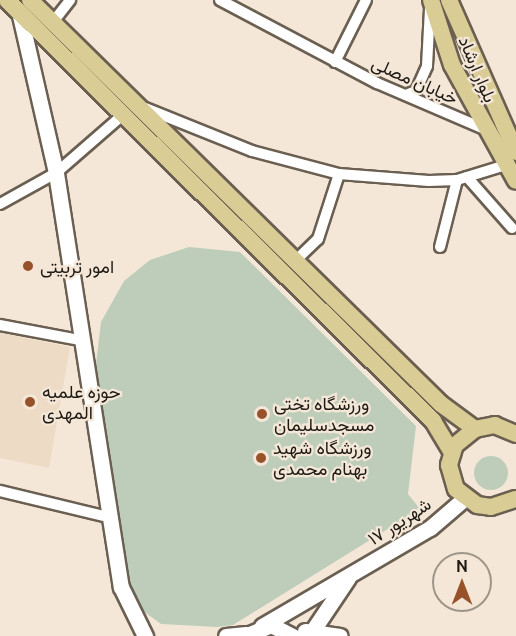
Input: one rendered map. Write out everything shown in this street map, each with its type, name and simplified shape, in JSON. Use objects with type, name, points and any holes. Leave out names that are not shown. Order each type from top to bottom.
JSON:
[{"type":"main road","name":"بلوار ارشاد","points":[[431,0],[452,65],[482,128],[500,139]]},
{"type":"main road","name":"بلوار ارشاد","points":[[449,0],[500,139],[511,158],[516,181]]},
{"type":"main road","points":[[19,4],[53,22],[132,110],[433,422],[452,453],[451,478],[465,498],[491,507],[516,499]]},
{"type":"main road","points":[[19,4],[294,262],[441,404],[475,429],[512,426]]},
{"type":"main road","points":[[19,4],[56,173],[85,341],[124,598],[145,636]]},
{"type":"main road","points":[[452,453],[475,429]]},
{"type":"main road","name":"۱۷ شهریور","points":[[246,635],[430,528],[465,498]]},
{"type":"main road","points":[[310,633],[352,573]]},
{"type":"main road","points":[[262,626],[291,634],[336,634],[335,596]]},
{"type":"main road","points":[[226,636],[246,635]]},
{"type":"street","points":[[53,22],[70,0]]},
{"type":"street","name":"خیابان مصلی","points":[[220,0],[335,62],[482,128]]},
{"type":"street","points":[[335,62],[366,0]]},
{"type":"street","points":[[406,95],[422,83],[427,66],[431,0]]},
{"type":"street","points":[[0,204],[56,173],[132,110],[252,151],[339,174],[462,178],[511,158]]},
{"type":"street","points":[[294,262],[318,239],[339,174]]},
{"type":"street","points":[[462,178],[512,228]]},
{"type":"street","points":[[440,247],[462,178]]},
{"type":"street","points":[[0,325],[85,341]]},
{"type":"street","points":[[0,491],[112,518]]},
{"type":"shaded area","name":"حوزه علمیه المهدی","points":[[0,333],[70,347],[49,468],[0,458]]},
{"type":"green space","name":"ورزشگاه شهید بهنام محمدی","points":[[189,247],[240,252],[416,426],[408,494],[420,509],[233,625],[217,627],[161,624],[135,605],[128,591],[96,364],[101,322],[124,281],[150,260]]},
{"type":"green space","points":[[491,456],[503,461],[508,473],[503,485],[491,490],[479,485],[474,473],[479,461]]},
{"type":"place","name":"امور تربیتی","points":[[28,266]]},
{"type":"place","name":"حوزه علمیه المهدی","points":[[30,402]]},
{"type":"place","name":"ورزشگاه تختی مسجدسلیمان","points":[[262,414]]},
{"type":"place","name":"ورزشگاه شهید بهنام محمدی","points":[[261,458]]}]
